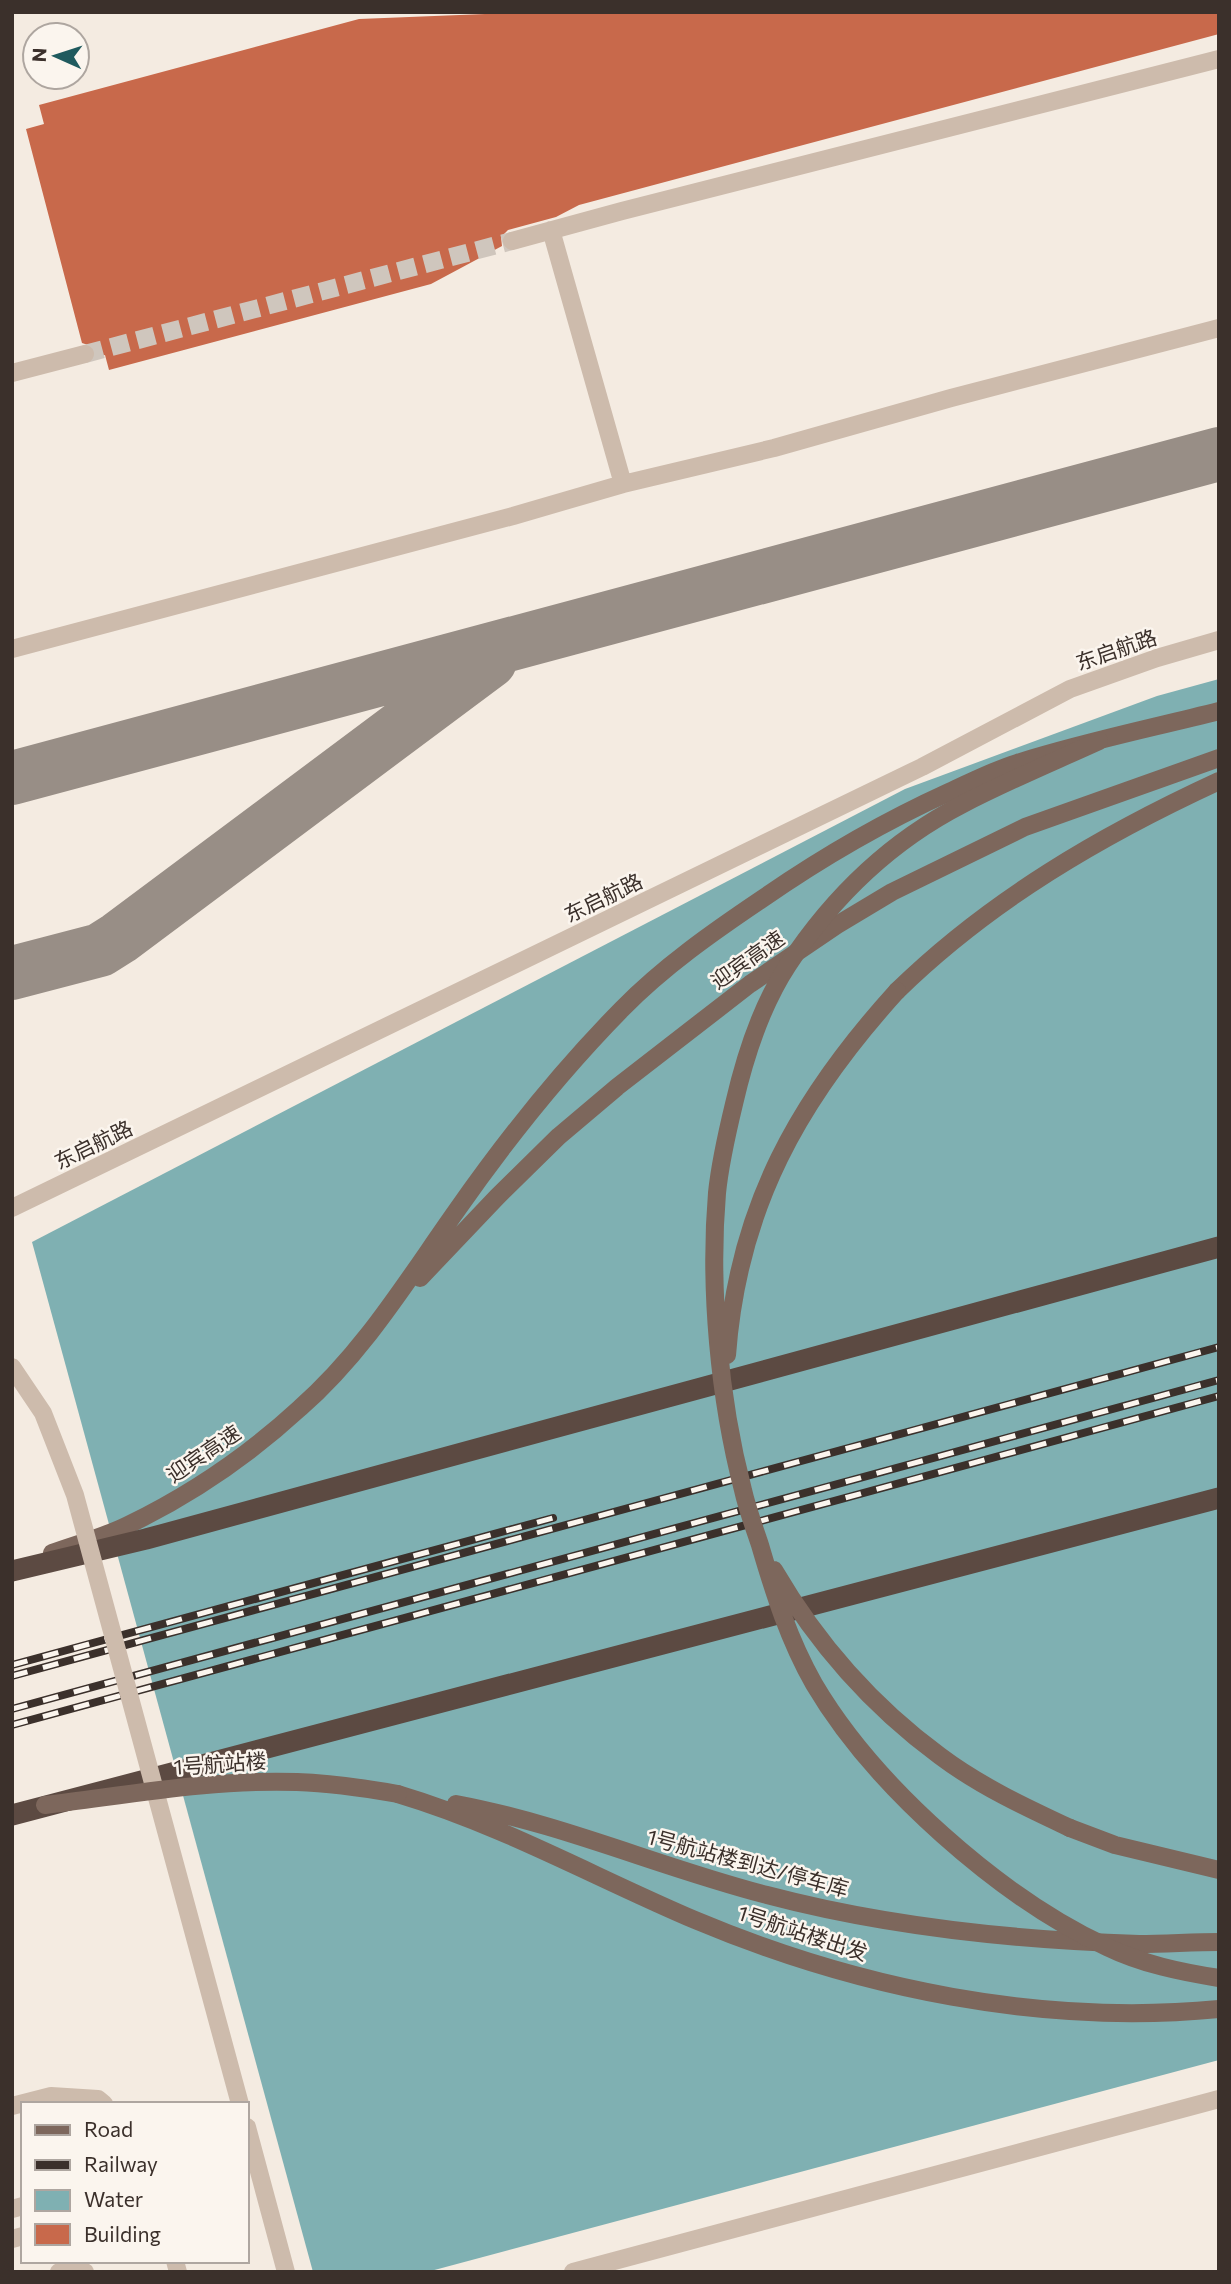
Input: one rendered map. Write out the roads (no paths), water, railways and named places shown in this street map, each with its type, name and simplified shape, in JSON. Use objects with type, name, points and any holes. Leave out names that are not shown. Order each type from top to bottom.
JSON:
[{"type":"highway","points":[[12,1569],[146,1539],[1219,1247]]},
{"type":"highway","points":[[12,1815],[1219,1498]]},
{"type":"main road","points":[[1219,711],[1098,741],[961,805],[883,856],[820,919],[785,969],[760,1019],[740,1078],[717,1191],[715,1243],[716,1331],[743,1490],[775,1597],[816,1686],[877,1768],[916,1809],[998,1879],[1073,1930],[1110,1948],[1149,1963],[1219,1978]]},
{"type":"main road","name":"迎宾高速","points":[[382,1319],[458,1208],[530,1113],[625,1006],[697,944],[796,875],[909,810],[1015,764],[1098,741]]},
{"type":"main road","name":"迎宾高速","points":[[12,1569],[125,1527],[166,1505],[261,1440],[302,1407],[497,1197],[559,1136],[694,1026],[837,925],[892,892],[1025,827],[1219,758]]},
{"type":"main road","points":[[731,1428],[726,1373],[729,1330],[739,1270],[770,1176],[806,1106],[832,1068],[897,991],[930,959],[1000,904],[1079,853],[1160,808],[1219,781]]},
{"type":"main road","points":[[760,1546],[815,1635],[872,1697],[940,1756],[982,1784],[1070,1828],[1115,1845],[1219,1870]]},
{"type":"main road","name":"1号航站楼","points":[[45,1805],[248,1782],[335,1784],[398,1794]]},
{"type":"main road","name":"1号航站楼到达/停车库","points":[[398,1794],[479,1808],[534,1822],[716,1881],[832,1911],[970,1932],[1036,1938],[1141,1944],[1219,1942]]},
{"type":"main road","name":"1号航站楼出发","points":[[398,1794],[433,1804],[527,1842],[698,1922],[840,1970],[966,1999],[1066,2012],[1157,2013],[1219,2009]]},
{"type":"street","points":[[512,241],[1219,59]]},
{"type":"street","points":[[551,230],[623,484]]},
{"type":"street","points":[[12,649],[623,484],[774,448],[951,398],[1219,328]]},
{"type":"street","points":[[12,373],[85,354]]},
{"type":"street","name":"东启航路","points":[[12,1208],[922,767],[1070,689],[1157,658],[1219,640]]},
{"type":"street","points":[[12,1367],[43,1413],[75,1495],[239,2102]]},
{"type":"street","points":[[28,2102],[51,2096],[101,2101]]},
{"type":"street","points":[[573,2272],[1219,2099]]},
{"type":"street","points":[[248,2131],[286,2272]]},
{"type":"street","points":[[59,2272],[76,2268],[85,2272]]},
{"type":"water","points":[[1219,679],[1219,2060],[427,2272],[313,2272],[32,1242],[905,789],[1157,696]]},
{"type":"tunnel","points":[[85,354],[512,241]]},
{"type":"railway","points":[[12,1676],[1219,1347]]},
{"type":"railway","points":[[12,1709],[1219,1380]]},
{"type":"railway","points":[[12,1725],[1219,1396]]},
{"type":"railway","points":[[12,1665],[553,1518]]}]
